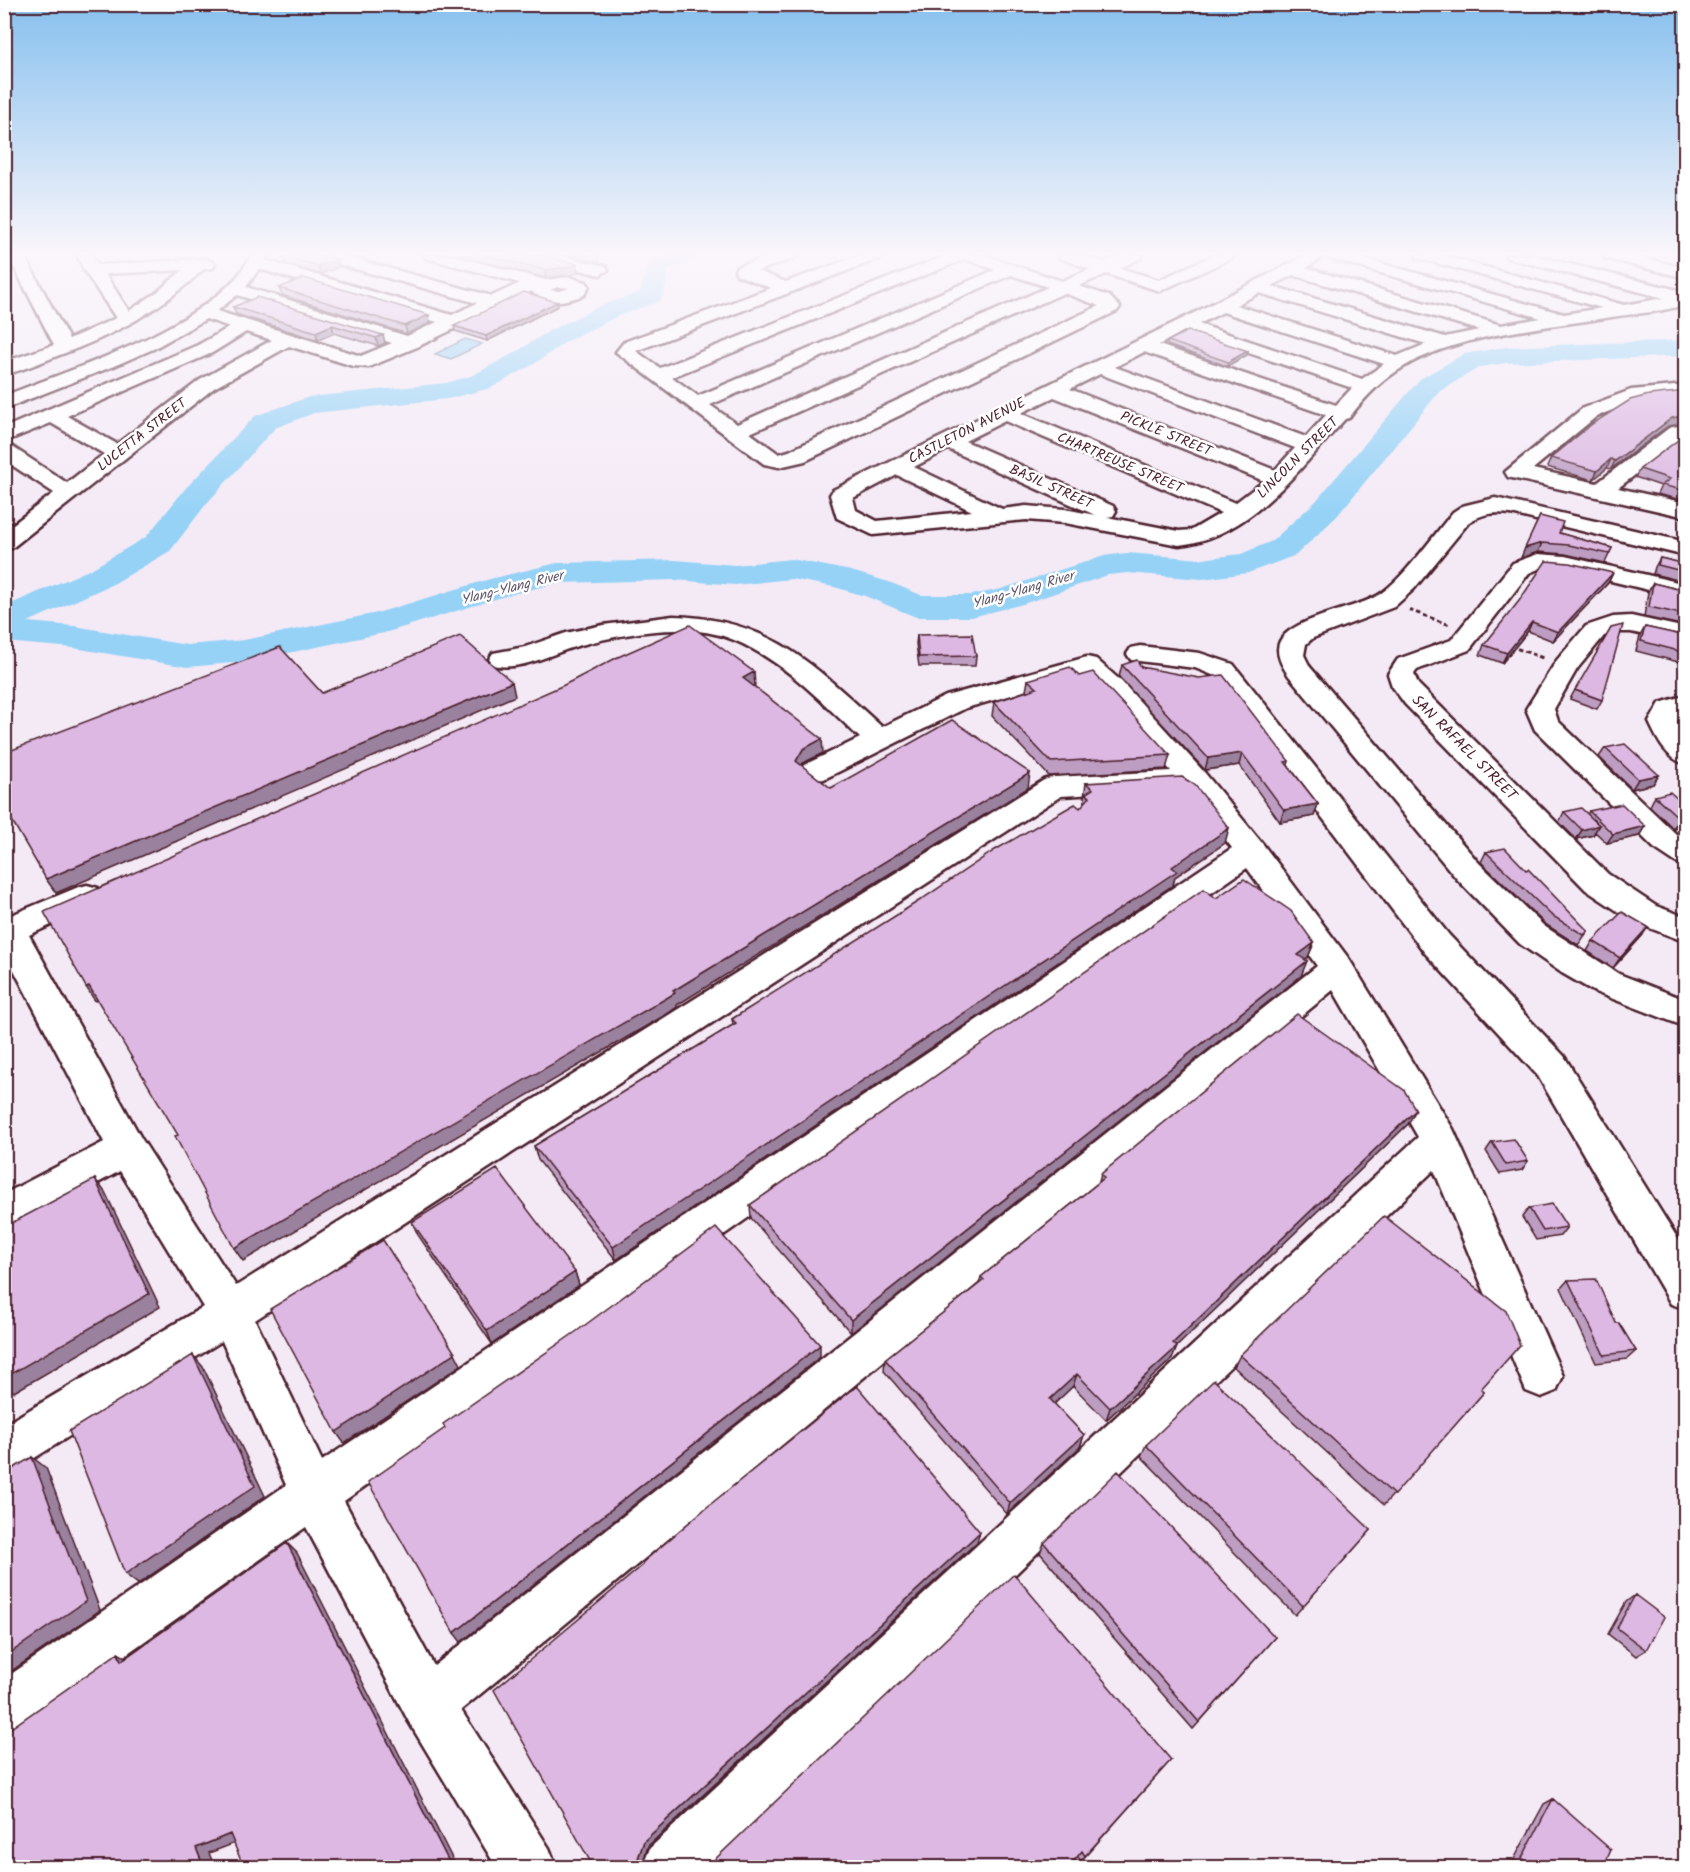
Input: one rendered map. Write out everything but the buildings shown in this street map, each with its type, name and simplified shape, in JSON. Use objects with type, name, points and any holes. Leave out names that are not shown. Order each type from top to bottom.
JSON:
[{"type":"street","points":[[62,342],[64,347]]},
{"type":"street","points":[[4,369],[74,342]]},
{"type":"street","points":[[4,402],[149,342]]},
{"type":"street","points":[[4,436],[216,342]]},
{"type":"street","name":"LUCETTA STREET","points":[[7,536],[68,493],[207,384],[282,342]]},
{"type":"street","points":[[299,342],[360,362],[369,361],[410,343]]},
{"type":"street","points":[[641,342],[631,346],[625,352],[772,459],[779,461],[790,459],[1035,342]]},
{"type":"street","points":[[657,376],[742,342]]},
{"type":"street","points":[[695,404],[839,342]]},
{"type":"street","points":[[735,432],[937,342]]},
{"type":"street","name":"CASTLETON AVENUE","points":[[842,495],[1002,413],[1147,342]]},
{"type":"street","points":[[1235,342],[1365,386]]},
{"type":"street","points":[[1336,342],[1398,362]]},
{"type":"street","points":[[1439,342],[1444,344]]},
{"type":"street","name":"LINCOLN STREET","points":[[842,495],[845,513],[857,522],[873,528],[1026,513],[1065,516],[1179,538],[1197,536],[1239,513],[1264,494],[1342,414],[1365,386],[1398,362],[1451,342]]},
{"type":"street","points":[[1142,345],[1342,414]]},
{"type":"street","points":[[169,365],[207,384]]},
{"type":"street","points":[[1098,367],[1310,446]]},
{"type":"street","points":[[112,388],[162,420]]},
{"type":"street","name":"PICKLE STREET","points":[[1052,389],[1279,479]]},
{"type":"street","points":[[1686,391],[1631,396],[1590,412],[1516,472],[1686,510]]},
{"type":"street","name":"CHARTREUSE STREET","points":[[1002,413],[1239,513]]},
{"type":"street","points":[[53,416],[118,454]]},
{"type":"street","points":[[1600,491],[1676,432],[1686,430]]},
{"type":"street","name":"BASIL STREET","points":[[947,441],[1155,533]]},
{"type":"street","points":[[4,450],[68,493]]},
{"type":"street","points":[[897,467],[997,515]]},
{"type":"street","points":[[1686,549],[1511,507],[1482,506],[1470,510],[1461,517],[1405,584],[1385,602],[1304,633],[1293,641],[1290,655],[1298,670],[1468,871],[1532,935],[1607,983],[1686,1014]]},
{"type":"street","name":"SAN RAFAEL STREET","points":[[1686,592],[1565,563],[1538,561],[1529,563],[1521,568],[1460,645],[1407,665],[1401,674],[1404,686],[1415,698],[1597,882],[1645,914],[1686,930]]},
{"type":"street","points":[[502,659],[533,653],[578,637],[634,627],[679,623],[725,628],[763,644],[814,681],[879,740]]},
{"type":"street","points":[[1686,636],[1631,624],[1613,625],[1595,631],[1566,666],[1540,709],[1545,724],[1665,841],[1686,854]]},
{"type":"street","points":[[1140,654],[1200,661],[1224,670],[1437,944],[1551,1066],[1686,1290]]},
{"type":"street","points":[[814,772],[956,702],[1087,665],[1112,688],[1194,779],[1251,850],[1337,968],[1440,1140],[1541,1376]]},
{"type":"street","points":[[1686,703],[1670,709],[1663,722],[1671,739],[1686,755]]},
{"type":"street","points":[[4,1451],[230,1313],[1054,787],[1194,779]]},
{"type":"street","points":[[4,1710],[314,1494],[1251,850]]},
{"type":"street","points":[[108,887],[7,931],[127,1149],[230,1313],[314,1494],[427,1704],[529,1868]]},
{"type":"street","points":[[427,1704],[1337,968]]},
{"type":"street","points":[[670,1868],[1440,1140]]},
{"type":"street","points":[[4,1214],[127,1149]]},
{"type":"water","points":[[458,342],[482,344],[451,359],[435,354]]},
{"type":"waterway","points":[[4,619],[103,576],[158,544],[196,496],[265,422],[309,405],[447,391],[481,382],[548,342]]},
{"type":"waterway","name":"Ylang-Ylang River","points":[[4,631],[74,637],[187,656],[244,651],[384,622],[502,586],[557,573],[675,570],[735,575],[791,569],[839,578],[877,589],[916,606],[972,606],[1011,597],[1103,566],[1127,563],[1202,569],[1248,563],[1284,548],[1326,509],[1430,385],[1473,360],[1506,355],[1686,348]]}]
